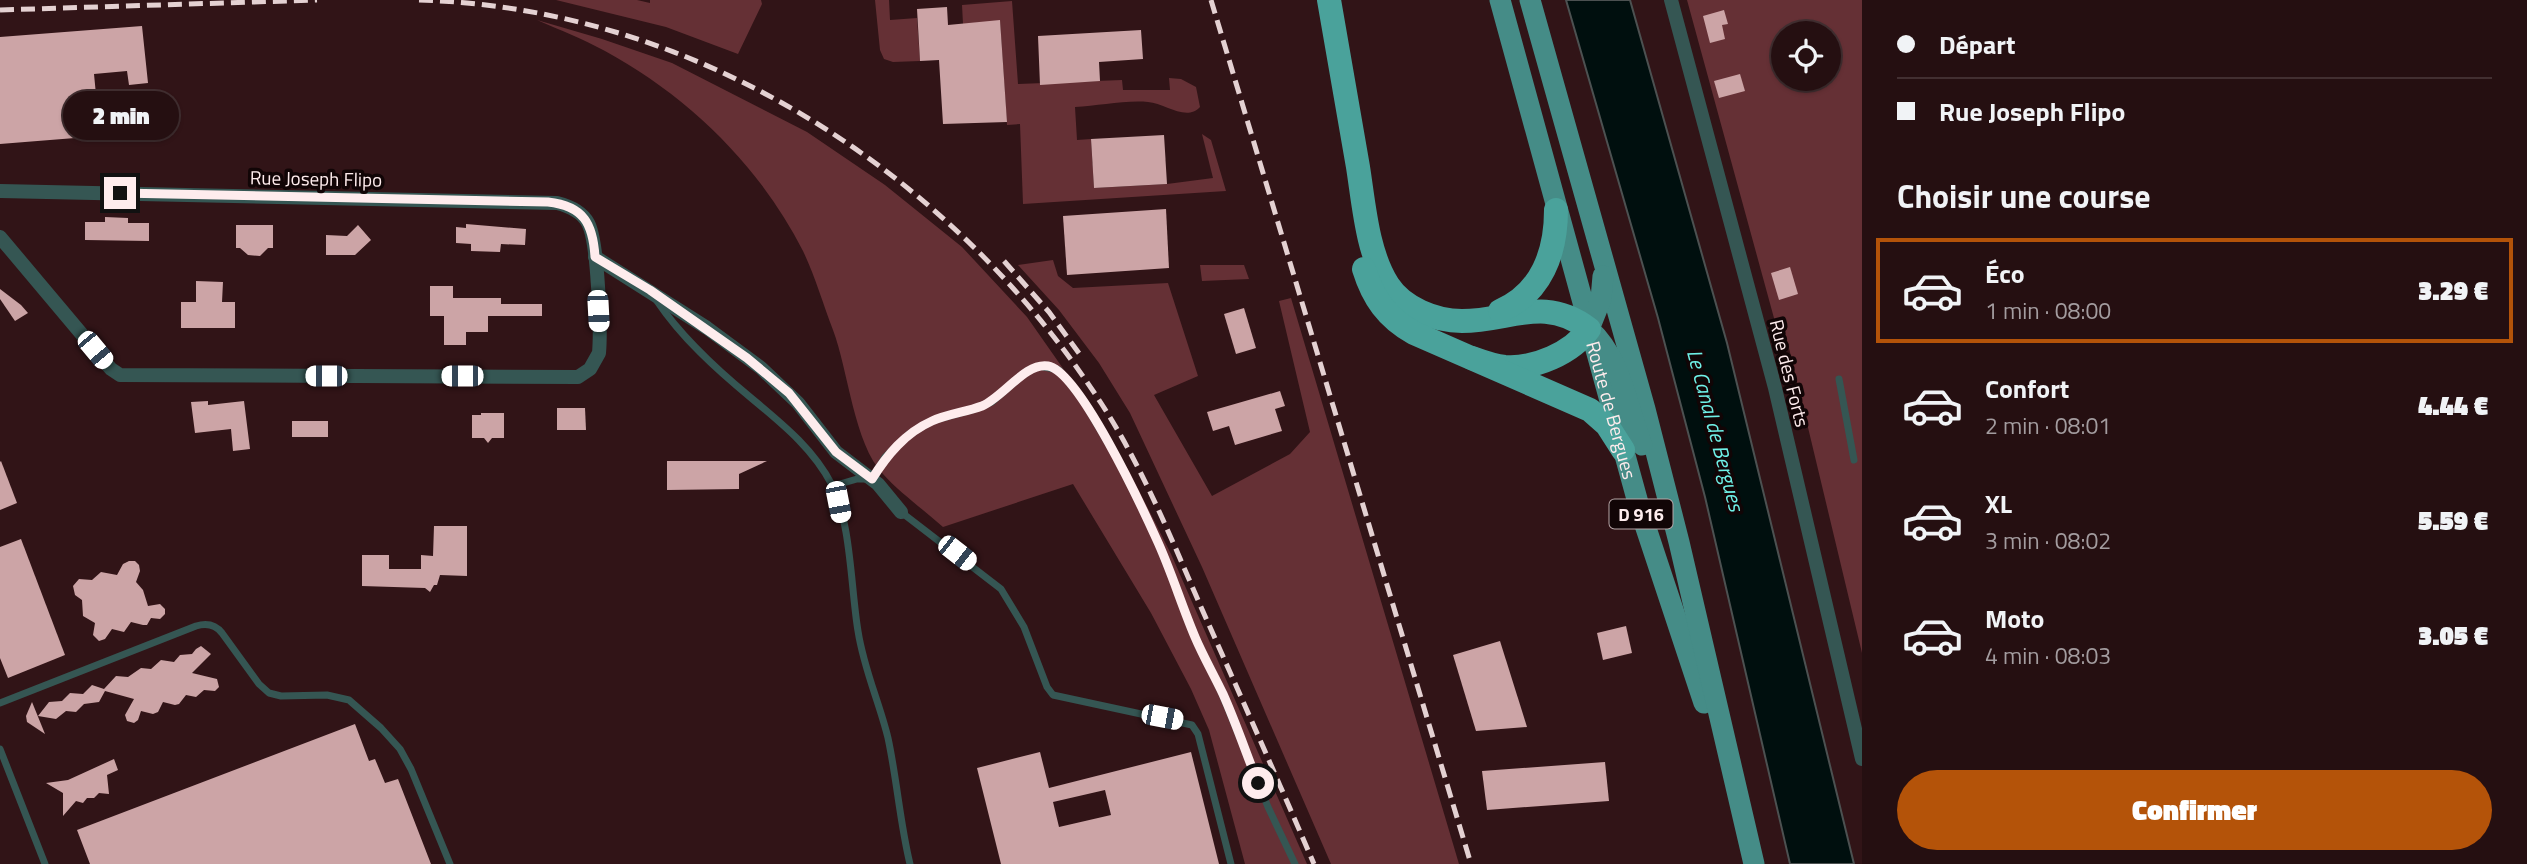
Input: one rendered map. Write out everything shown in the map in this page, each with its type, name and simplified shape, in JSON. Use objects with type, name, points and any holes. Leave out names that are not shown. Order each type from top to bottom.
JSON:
[{"type":"highway","points":[[1315,0],[1355,237],[1370,286],[1384,310],[1400,324],[1590,410],[1607,425],[1623,450]]},
{"type":"highway","points":[[1329,0],[1368,225],[1388,285],[1402,300],[1424,313],[1448,320],[1540,311],[1571,317],[1589,329],[1573,347],[1528,365],[1499,366],[1472,358]]},
{"type":"highway","points":[[1483,318],[1514,304],[1536,282],[1555,241],[1556,209]]},
{"type":"main road","name":"Route de Bergues","points":[[1500,0],[1623,450],[1656,559],[1741,815]]},
{"type":"main road","name":"Route de Bergues","points":[[1530,0],[1679,542],[1754,864]]},
{"type":"main road","points":[[1601,251],[1601,299],[1589,329],[1605,345],[1617,367],[1634,424],[1679,542]]},
{"type":"street","name":"Rue des Forts","points":[[1671,0],[1775,388],[1862,759]]},
{"type":"street","name":"Rue Joseph Flipo","points":[[0,191],[548,202],[565,205],[584,218],[593,238],[595,257]]},
{"type":"street","points":[[0,237],[111,369],[123,376],[578,377],[590,369],[599,353],[595,257]]},
{"type":"street","points":[[595,257],[723,339],[771,377],[798,403],[836,452],[872,479],[901,512]]},
{"type":"lane","points":[[650,290],[682,332],[724,375],[800,439],[833,486],[848,549],[863,663],[880,705],[889,741],[910,864]]},
{"type":"lane","points":[[833,486],[856,479],[872,479],[886,457],[909,434],[932,421],[992,402],[1027,371],[1040,366],[1059,370],[1082,399],[1115,455],[1156,537],[1194,634],[1223,694],[1268,807],[1295,864]]},
{"type":"lane","points":[[1839,379],[1854,460]]},
{"type":"lane","points":[[901,512],[1001,589],[1020,617],[1047,687],[1053,695],[1192,725],[1198,734],[1231,864]]},
{"type":"lane","points":[[0,703],[200,625],[215,626],[259,684],[269,693],[281,696],[327,695],[342,698],[354,703],[381,728],[400,750],[411,769],[450,864]]},
{"type":"lane","points":[[0,748],[46,864]]},
{"type":"shaded area","points":[[556,0],[637,0],[650,3],[650,0],[761,0],[762,4],[738,54],[666,27]]},
{"type":"shaded area","points":[[875,0],[889,0],[890,20],[917,18],[920,61],[893,62],[884,59],[880,50]]},
{"type":"shaded area","points":[[1687,0],[1862,0],[1862,653],[1788,344],[1780,340]]},
{"type":"shaded area","points":[[1012,1],[1018,84],[1122,80],[1123,90],[1170,90],[1169,78],[1181,79],[1196,87],[1200,107],[1188,113],[1148,102],[1075,107],[1077,140],[1091,139],[1094,188],[1167,184],[1213,178],[1202,134],[1211,140],[1226,191],[1023,204],[1020,124],[1007,125],[1000,21],[963,24],[962,5]]},
{"type":"shaded area","points":[[537,20],[672,63],[807,132],[885,185],[962,247],[1027,317],[1076,387],[1129,471],[1171,554],[1307,864],[1245,864],[1209,730],[1191,689],[1151,613],[1073,484],[943,527],[904,494],[883,474],[865,444],[838,346],[811,270],[786,220],[766,190],[719,136],[665,89],[605,51]]},
{"type":"shaded area","points":[[1053,260],[1058,276],[1073,288],[1168,283],[1198,376],[1154,395],[1212,496],[1290,454],[1310,432],[1279,301],[1291,298],[1459,864],[1331,864],[1202,567],[1130,413],[1099,363],[1059,310],[1018,265]]},
{"type":"shaded area","points":[[1200,265],[1244,265],[1249,279],[1202,281]]},
{"type":"water","name":"Le Canal de Bergues","points":[[1566,0],[1630,0],[1727,343],[1854,864],[1790,864],[1705,497],[1658,318]]},
{"type":"building","points":[[947,7],[948,25],[1000,20],[1007,122],[943,124],[939,60],[920,61],[917,9]]},
{"type":"building","points":[[1724,10],[1728,24],[1722,25],[1725,39],[1710,43],[1703,16]]},
{"type":"building","points":[[142,26],[148,83],[129,85],[127,71],[94,74],[100,136],[0,144],[0,37]]},
{"type":"building","points":[[1141,30],[1143,59],[1099,62],[1100,81],[1040,85],[1038,36]]},
{"type":"building","points":[[1740,74],[1745,91],[1719,98],[1714,81]]},
{"type":"building","points":[[1164,135],[1167,184],[1094,188],[1091,139]]},
{"type":"building","points":[[1166,209],[1169,268],[1067,275],[1063,216]]},
{"type":"building","points":[[105,217],[128,218],[128,223],[149,223],[149,241],[85,240],[85,222],[105,222]]},
{"type":"building","points":[[466,224],[526,229],[525,245],[501,244],[500,252],[471,251],[471,244],[456,243],[456,227],[466,228]]},
{"type":"building","points":[[236,225],[273,225],[273,248],[268,248],[260,256],[248,255],[236,248]]},
{"type":"building","points":[[358,225],[371,240],[355,255],[326,255],[326,235],[347,236]]},
{"type":"building","points":[[1790,267],[1798,294],[1779,300],[1771,273]]},
{"type":"building","points":[[196,281],[223,282],[222,302],[235,302],[235,328],[181,328],[181,302],[196,302]]},
{"type":"building","points":[[430,286],[453,286],[453,298],[501,298],[501,304],[542,304],[542,316],[488,316],[488,332],[466,332],[466,345],[444,345],[444,316],[430,316]]},
{"type":"building","points":[[0,289],[28,313],[15,321],[0,299]]},
{"type":"building","points":[[1244,308],[1256,348],[1236,354],[1224,314]]},
{"type":"building","points":[[1280,391],[1285,406],[1275,409],[1282,431],[1235,445],[1229,426],[1213,431],[1207,412]]},
{"type":"building","points":[[208,401],[208,405],[244,401],[250,449],[233,451],[231,429],[195,433],[191,402]]},
{"type":"building","points":[[557,408],[585,408],[586,430],[557,430]]},
{"type":"building","points":[[504,413],[504,438],[492,438],[488,443],[484,438],[472,438],[472,415]]},
{"type":"building","points":[[292,421],[328,421],[328,437],[292,437]]},
{"type":"building","points":[[667,461],[767,461],[739,474],[739,489],[667,490]]},
{"type":"building","points":[[0,462],[17,503],[0,510]]},
{"type":"building","points":[[434,526],[467,526],[467,576],[440,575],[437,585],[434,585],[430,592],[425,588],[362,586],[362,555],[389,555],[389,569],[421,569],[421,555],[433,556]]},
{"type":"building","points":[[21,539],[65,655],[8,678],[0,658],[0,547]]},
{"type":"building","points":[[135,561],[139,565],[136,582],[143,590],[148,606],[160,604],[165,609],[165,614],[160,619],[151,618],[147,625],[131,622],[124,632],[112,629],[105,639],[99,641],[93,635],[95,623],[83,616],[82,600],[75,595],[73,586],[79,579],[92,580],[101,572],[117,575],[123,564]]},
{"type":"building","points":[[1626,626],[1632,653],[1603,660],[1597,633]]},
{"type":"building","points":[[1500,641],[1527,727],[1476,731],[1453,655]]},
{"type":"building","points":[[201,646],[211,654],[192,673],[217,679],[219,687],[215,691],[204,690],[196,697],[186,695],[175,705],[163,702],[158,712],[153,714],[141,711],[134,723],[127,721],[125,715],[134,699],[105,691],[99,702],[84,704],[76,712],[66,711],[56,719],[38,716],[49,702],[62,701],[70,693],[83,694],[92,685],[104,689],[116,676],[128,677],[141,668],[151,669],[161,660],[174,662],[180,655],[192,654]]},
{"type":"building","points":[[32,702],[45,734],[27,722],[26,716]]},
{"type":"building","points":[[355,724],[369,761],[375,759],[385,783],[398,779],[431,864],[90,864],[77,830]]},
{"type":"building","points":[[1040,752],[1049,788],[1191,752],[1219,864],[1001,864],[977,768]],"holes":[[[1105,790],[1111,815],[1059,827],[1053,802]]]},
{"type":"building","points":[[114,759],[118,770],[107,775],[109,794],[99,793],[94,798],[87,798],[83,803],[76,801],[63,816],[63,793],[46,783],[68,780]]},
{"type":"building","points":[[1605,762],[1609,801],[1487,810],[1482,771]]},
{"type":"railway","points":[[0,10],[317,0]]},
{"type":"railway","points":[[419,0],[522,10],[622,34],[718,70],[808,118],[893,177],[971,244],[1040,320],[1101,403],[1130,452],[1167,529],[1314,864]]},
{"type":"railway","points":[[1211,0],[1471,864]]},
{"type":"railway","points":[[1004,261],[1049,312],[1081,356]]},
{"type":"route","points":[[120,193],[548,202],[565,205],[579,213],[588,223],[595,257],[723,339],[771,377],[806,412],[836,452],[872,479],[886,457],[909,434],[932,421],[992,402],[1027,371],[1040,366],[1059,370],[1082,399],[1115,455],[1156,537],[1258,783]]}]
